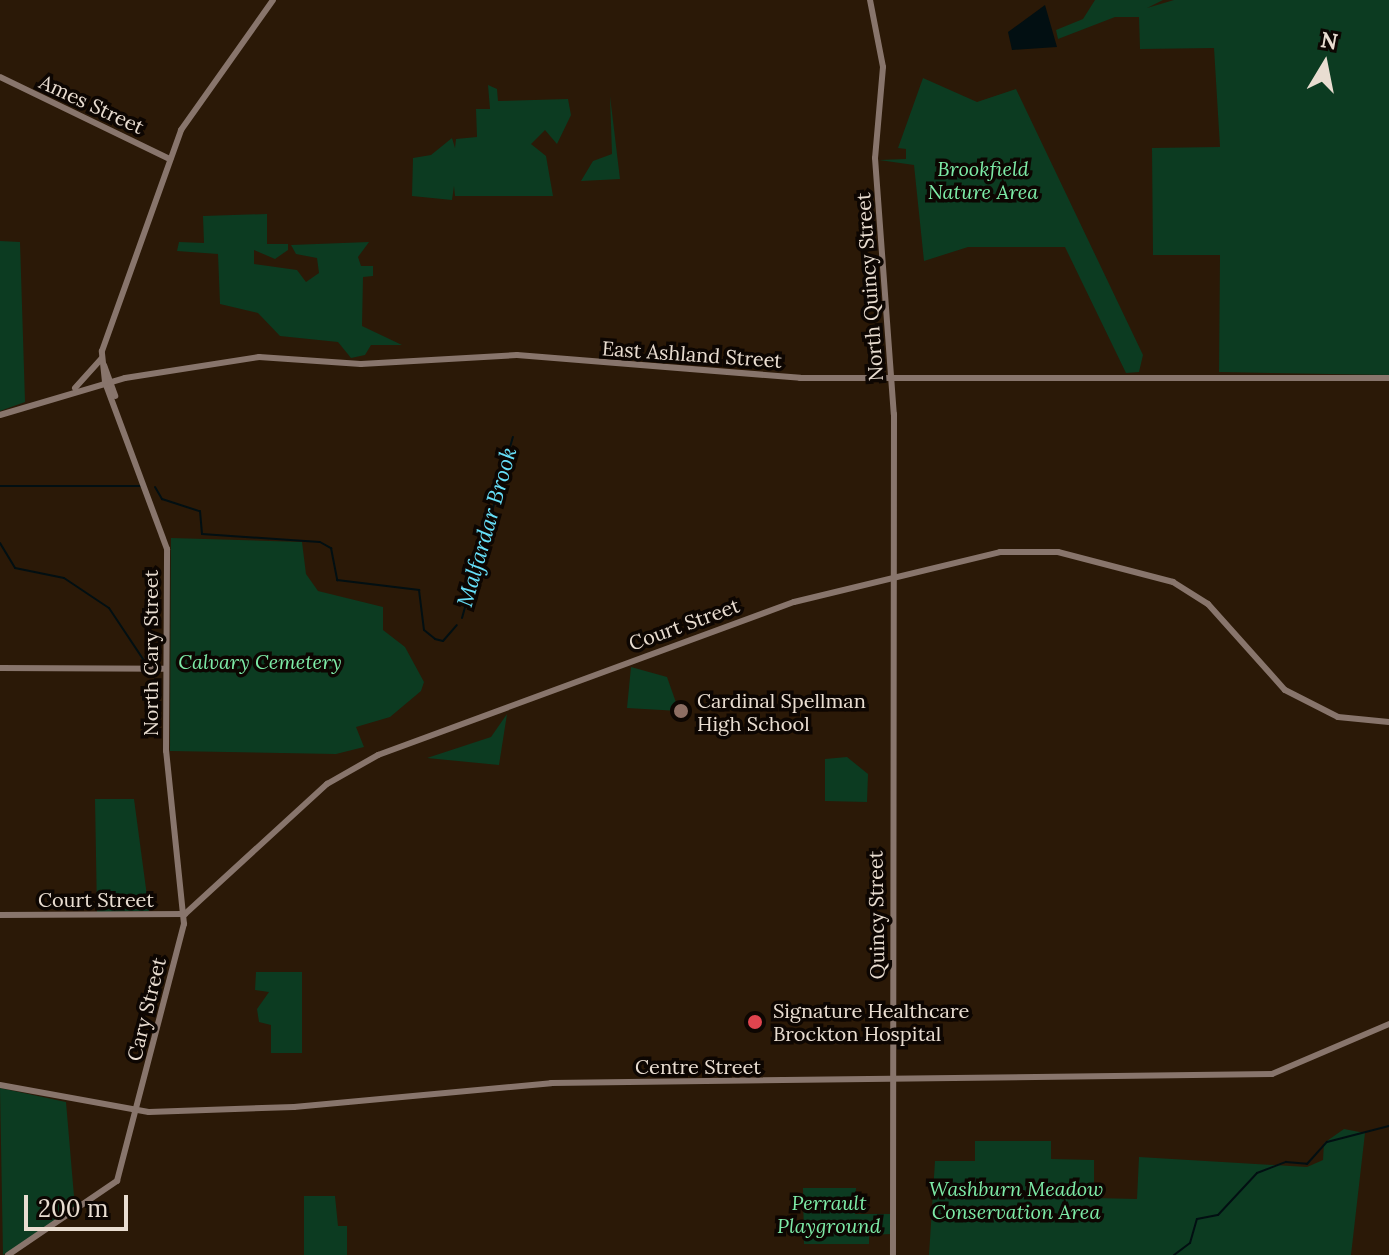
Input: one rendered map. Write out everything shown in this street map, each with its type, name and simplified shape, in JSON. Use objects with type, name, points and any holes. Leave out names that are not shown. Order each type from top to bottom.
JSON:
[{"type":"main road","name":"North Cary Street","points":[[185,914],[167,762],[165,540],[102,358],[170,159],[186,123],[273,0]]},
{"type":"main road","name":"North Quincy Street","points":[[870,0],[883,57],[875,158],[892,377],[894,573]]},
{"type":"main road","name":"Ames Street","points":[[0,77],[170,159]]},
{"type":"main road","name":"East Ashland Street","points":[[0,415],[108,381],[259,357],[369,364],[482,355],[713,375],[1389,378]]},
{"type":"main road","points":[[69,392],[102,358]]},
{"type":"main road","name":"Court Street","points":[[0,915],[185,914],[327,784],[378,755],[737,621],[894,573],[1036,550],[1160,577],[1208,604],[1258,664],[1309,706],[1389,722]]},
{"type":"main road","name":"Quincy Street","points":[[893,1255],[888,1080],[894,573]]},
{"type":"main road","points":[[0,668],[165,669]]},
{"type":"main road","points":[[183,898],[196,902]]},
{"type":"main road","name":"Cary Street","points":[[8,1255],[113,1187],[136,1112],[185,914]]},
{"type":"main road","name":"Centre Street","points":[[0,1085],[136,1112],[294,1107],[551,1083],[1272,1074],[1389,1024]]},
{"type":"green space","points":[[1095,0],[1163,0],[1147,8],[1174,0],[1389,0],[1389,375],[1219,372],[1220,255],[1153,255],[1152,148],[1220,147],[1214,48],[1140,49],[1139,17],[1115,17],[1058,39],[1056,30],[1083,19]]},
{"type":"green space","name":"Brookfield Nature Area","points":[[923,78],[977,102],[1016,89],[1143,355],[1139,372],[1126,373],[1065,247],[968,247],[924,261],[914,165],[879,160],[906,159],[906,149],[898,148]]},
{"type":"green space","points":[[488,85],[497,89],[498,101],[568,99],[571,115],[557,144],[545,130],[531,144],[546,156],[553,196],[455,196],[454,186],[452,200],[412,196],[413,158],[431,155],[452,138],[455,148],[456,139],[477,137],[476,109],[490,109]]},
{"type":"green space","points":[[610,96],[620,179],[581,181],[593,161],[612,154]]},
{"type":"green space","points":[[267,214],[267,244],[288,244],[288,250],[275,259],[254,250],[254,264],[297,270],[306,282],[319,273],[317,258],[296,254],[291,245],[369,242],[358,257],[361,266],[373,266],[373,276],[363,277],[362,326],[402,345],[371,345],[365,355],[351,358],[338,342],[280,336],[258,313],[220,304],[218,254],[177,251],[179,242],[204,243],[203,216]]},
{"type":"green space","points":[[0,241],[20,242],[25,402],[0,411]]},
{"type":"green space","name":"Calvary Cemetery","points":[[171,538],[302,542],[306,574],[318,591],[383,607],[383,630],[405,647],[424,682],[421,691],[390,717],[356,727],[364,747],[336,754],[170,751]]},
{"type":"green space","points":[[631,667],[667,677],[679,711],[627,708]]},
{"type":"green space","points":[[507,714],[499,765],[427,758],[491,737]]},
{"type":"green space","points":[[847,757],[868,774],[867,802],[825,801],[825,759]]},
{"type":"green space","points":[[95,799],[134,799],[149,911],[97,912]]},
{"type":"green space","points":[[256,972],[302,972],[302,1053],[271,1053],[271,1025],[259,1022],[257,1009],[269,992],[255,990]]},
{"type":"green space","points":[[0,1088],[66,1102],[75,1208],[3,1255]]},
{"type":"green space","name":"Washburn Meadow Conservation Area","points":[[1344,1129],[1365,1133],[1351,1255],[929,1255],[935,1161],[975,1161],[975,1141],[1051,1141],[1051,1159],[1094,1160],[1094,1198],[1137,1199],[1139,1157],[1307,1167],[1323,1160],[1324,1143]]},
{"type":"green space","name":"Perrault Playground","points":[[803,1188],[856,1188],[855,1214],[891,1214],[891,1234],[869,1235],[869,1244],[804,1244]]},
{"type":"green space","points":[[304,1196],[335,1196],[338,1226],[347,1226],[347,1255],[304,1255]]},
{"type":"shaded area","points":[[1045,5],[1057,47],[1012,50],[1008,32]]},
{"type":"waterway","name":"Malfardar Brook","points":[[462,618],[513,437]]},
{"type":"waterway","name":"Malfardar Brook","points":[[0,486],[140,486]]},
{"type":"waterway","name":"Malfardar Brook","points":[[155,487],[162,499],[200,511],[202,534],[320,542],[331,548],[337,580],[419,590],[424,630],[435,639],[443,641],[457,625]]},
{"type":"waterway","points":[[0,543],[15,568],[64,578],[109,608],[145,662]]},
{"type":"waterway","points":[[1174,1255],[1190,1243],[1197,1219],[1218,1215],[1257,1173],[1286,1162],[1307,1164],[1327,1142],[1389,1126]]},
{"type":"place","name":"Cardinal Spellman High School","points":[[681,711]]},
{"type":"place","name":"Signature Healthcare Brockton Hospital","points":[[755,1022]]}]
